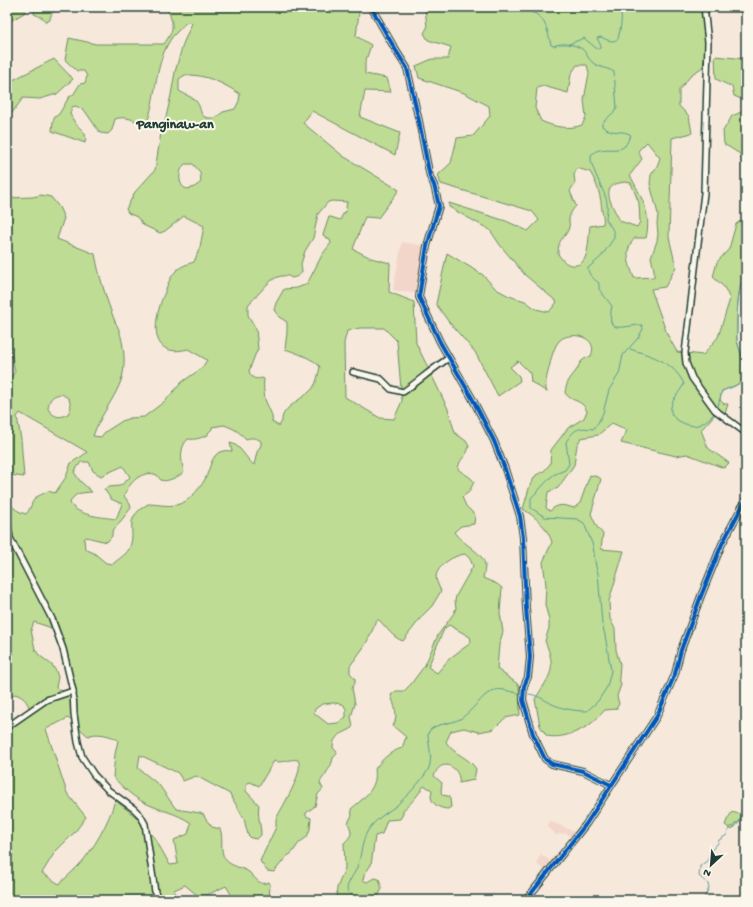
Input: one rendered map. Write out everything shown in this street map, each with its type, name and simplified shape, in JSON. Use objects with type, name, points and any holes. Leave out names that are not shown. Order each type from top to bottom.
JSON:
[{"type":"street","points":[[371,7],[407,68],[430,177],[439,206],[426,246],[419,297],[440,342],[472,398],[494,441],[505,469],[520,516],[523,538],[530,657],[528,677],[524,686],[523,700],[533,734],[545,760],[548,762],[582,771],[611,785]]},
{"type":"street","points":[[704,7],[708,42],[704,193],[685,353],[686,363],[692,378],[715,410],[746,433]]},
{"type":"street","points":[[353,372],[381,379],[391,389],[403,392],[421,380],[429,371],[449,358]]},
{"type":"street","points":[[526,900],[582,829],[656,716],[675,674],[681,650],[700,596],[722,544],[746,499]]},
{"type":"street","points":[[7,519],[10,538],[58,633],[68,666],[73,691],[74,714],[82,757],[94,775],[108,790],[134,809],[140,815],[145,824],[155,892],[158,900]]},
{"type":"street","points":[[7,727],[46,700],[73,691]]},
{"type":"shaded area","points":[[402,242],[425,246],[417,294],[393,290]]},
{"type":"shaded area","points":[[550,821],[575,832],[572,837],[565,833],[556,835],[547,827]]},
{"type":"shaded area","points":[[541,854],[550,861],[554,856],[556,857],[545,871],[536,863]]},
{"type":"green space","points":[[7,7],[26,7],[24,13],[7,23]]},
{"type":"green space","points":[[35,7],[59,7],[54,11],[50,20],[46,22],[43,18],[34,14]]},
{"type":"green space","points":[[169,7],[357,7],[359,13],[356,36],[371,45],[365,63],[365,74],[387,78],[391,92],[365,91],[360,117],[400,133],[395,155],[312,111],[303,123],[343,156],[399,190],[378,218],[365,217],[353,249],[371,258],[390,263],[389,292],[414,302],[416,343],[448,409],[455,433],[466,441],[469,446],[467,453],[460,462],[458,469],[471,478],[474,482],[469,492],[462,497],[466,506],[475,515],[474,524],[461,526],[454,532],[483,560],[485,565],[483,578],[497,584],[502,588],[500,613],[503,632],[499,645],[497,669],[519,685],[520,715],[505,718],[494,729],[479,732],[464,728],[451,731],[446,742],[453,750],[476,769],[474,780],[459,783],[459,778],[455,769],[451,766],[442,766],[437,769],[434,776],[442,783],[442,795],[448,796],[451,807],[446,809],[435,804],[431,799],[432,790],[425,786],[403,810],[403,814],[400,819],[387,820],[382,834],[375,836],[371,865],[364,875],[363,880],[367,882],[374,878],[379,879],[382,889],[378,896],[378,900],[336,900],[337,888],[345,868],[344,843],[351,834],[348,823],[352,815],[351,809],[369,792],[374,782],[375,769],[378,765],[394,751],[402,748],[406,737],[393,726],[396,714],[391,695],[396,691],[404,691],[411,684],[425,665],[438,635],[454,613],[456,608],[456,596],[473,566],[470,559],[465,554],[447,561],[437,572],[437,582],[441,591],[432,606],[403,641],[399,640],[379,620],[377,620],[366,644],[350,666],[350,673],[355,678],[355,683],[352,688],[355,704],[351,717],[353,725],[351,729],[336,738],[333,744],[333,748],[337,754],[333,758],[331,766],[320,783],[323,789],[318,794],[315,806],[306,813],[306,816],[311,818],[310,829],[307,837],[299,843],[292,853],[286,857],[274,872],[267,871],[260,861],[276,827],[276,819],[296,780],[299,765],[298,760],[280,762],[274,761],[259,786],[250,782],[246,784],[246,791],[259,805],[258,813],[261,835],[257,839],[251,838],[248,835],[244,819],[230,794],[196,776],[183,781],[178,773],[140,755],[138,768],[159,785],[176,809],[200,813],[204,815],[212,827],[220,829],[222,836],[222,852],[227,862],[249,872],[261,883],[269,882],[269,900],[225,900],[231,894],[226,886],[207,895],[197,895],[185,885],[174,890],[176,900],[7,900],[7,726],[30,710],[28,704],[21,696],[15,694],[7,700],[7,541],[9,541],[7,529],[7,381],[15,372],[7,333],[7,198],[33,197],[41,195],[51,197],[59,207],[64,218],[57,239],[95,254],[106,295],[121,336],[124,360],[122,378],[119,386],[93,436],[101,437],[105,432],[122,421],[130,418],[144,417],[165,401],[182,382],[202,368],[207,360],[188,349],[175,351],[165,348],[159,342],[156,323],[161,302],[173,274],[177,270],[194,262],[200,247],[204,226],[184,216],[165,231],[160,233],[143,225],[137,217],[128,213],[126,209],[135,192],[155,170],[161,133],[164,126],[175,72],[183,44],[192,23],[188,22],[184,24],[173,36],[162,57],[150,115],[146,126],[131,119],[119,118],[115,119],[112,130],[108,134],[100,133],[85,111],[76,106],[72,107],[70,114],[75,123],[85,134],[85,143],[52,131],[55,117],[59,114],[69,97],[73,95],[80,84],[85,83],[87,76],[84,71],[77,71],[65,60],[69,38],[96,44],[164,44],[170,35],[172,28],[168,10]],"holes":[[[185,75],[192,75],[214,80],[240,94],[239,101],[235,109],[223,112],[215,118],[209,118],[205,117],[201,113],[196,101],[179,91],[179,79]],[[185,164],[193,164],[200,172],[201,182],[188,189],[181,184],[180,173]],[[328,202],[347,202],[345,213],[340,220],[329,217],[323,235],[330,240],[331,243],[322,255],[307,284],[297,288],[284,289],[276,303],[274,310],[279,317],[287,322],[285,349],[314,361],[320,367],[313,388],[285,411],[279,426],[272,422],[271,413],[265,399],[264,379],[254,378],[249,371],[258,349],[256,329],[248,315],[248,305],[273,279],[280,276],[289,276],[291,278],[296,277],[302,272],[301,264],[305,251],[313,238],[318,214]],[[360,328],[384,328],[397,341],[402,401],[394,419],[380,418],[345,397],[344,343],[347,331]],[[62,394],[69,399],[71,407],[68,414],[59,417],[52,414],[48,409],[50,400],[56,395]],[[20,413],[87,452],[71,463],[66,477],[55,493],[48,491],[35,498],[26,514],[14,508],[8,494],[10,475],[24,477],[21,439],[17,417]],[[224,425],[236,430],[246,439],[254,438],[261,441],[254,465],[237,446],[230,443],[232,451],[219,452],[213,458],[203,482],[189,499],[174,505],[148,504],[135,515],[132,520],[132,536],[129,549],[113,564],[106,563],[94,553],[85,549],[84,539],[86,537],[107,542],[112,536],[112,532],[131,508],[124,496],[129,486],[137,478],[146,474],[151,474],[157,475],[160,480],[166,481],[182,474],[184,472],[182,450],[185,442],[188,439],[196,439],[208,435],[212,427]],[[81,462],[89,462],[93,471],[101,476],[123,466],[130,477],[120,486],[104,489],[111,499],[122,504],[116,519],[78,511],[70,503],[76,495],[92,492],[80,481],[74,472]],[[34,622],[49,627],[55,632],[67,670],[69,689],[63,691],[56,688],[58,677],[56,671],[52,665],[39,655],[35,649],[31,630]],[[449,625],[470,637],[471,641],[468,645],[450,658],[437,673],[428,667],[444,629]],[[322,704],[343,704],[346,709],[346,717],[338,723],[328,724],[314,713],[315,709]],[[68,718],[88,736],[95,734],[103,735],[118,740],[113,777],[128,792],[145,803],[179,816],[191,823],[188,834],[174,840],[178,864],[170,865],[156,840],[136,817],[115,800],[105,826],[95,844],[84,860],[59,884],[42,873],[55,852],[75,832],[86,817],[67,793],[46,729]]]},
{"type":"green space","points":[[425,7],[707,7],[708,24],[703,67],[692,74],[679,90],[679,106],[689,116],[692,133],[672,138],[669,237],[676,267],[665,287],[651,289],[667,334],[677,352],[703,355],[718,337],[730,299],[724,287],[713,277],[717,262],[729,249],[736,224],[746,217],[746,268],[738,297],[737,342],[745,366],[746,375],[739,383],[722,391],[720,400],[724,404],[728,404],[725,414],[734,420],[734,424],[717,412],[701,430],[708,448],[729,463],[724,468],[687,454],[676,456],[621,443],[627,430],[612,423],[598,435],[581,438],[577,445],[574,465],[558,488],[548,492],[546,508],[550,511],[561,505],[574,508],[580,503],[590,475],[601,479],[591,514],[597,527],[603,534],[601,549],[624,551],[609,601],[610,619],[615,629],[616,650],[620,664],[619,678],[621,685],[617,696],[619,704],[616,709],[605,710],[593,722],[584,728],[563,736],[547,736],[540,726],[535,699],[548,677],[551,666],[551,659],[545,641],[549,628],[549,620],[545,605],[546,585],[543,562],[552,542],[541,523],[523,509],[530,485],[536,475],[544,471],[550,464],[551,450],[568,428],[584,418],[587,411],[585,407],[565,393],[567,383],[570,378],[580,363],[591,356],[593,349],[591,344],[582,337],[569,336],[564,338],[559,341],[552,354],[546,380],[547,392],[531,382],[530,373],[518,361],[510,367],[519,376],[520,381],[498,396],[475,352],[448,321],[436,304],[447,253],[483,275],[496,289],[509,296],[525,301],[536,309],[549,312],[557,302],[525,275],[500,245],[490,230],[449,207],[449,203],[506,221],[528,231],[539,220],[532,211],[441,184],[438,175],[451,163],[457,138],[473,136],[490,116],[489,106],[464,93],[419,78],[416,66],[432,59],[448,59],[451,47],[428,40],[424,33],[427,28]],"holes":[[[577,65],[587,65],[589,73],[584,100],[586,117],[582,125],[577,127],[562,127],[541,121],[535,108],[537,88],[543,86],[568,93],[571,74]],[[647,142],[660,158],[651,175],[650,184],[658,214],[658,234],[651,257],[654,277],[634,278],[630,267],[628,252],[631,243],[635,238],[646,238],[648,221],[644,205],[630,175],[642,159],[638,151]],[[577,168],[590,172],[599,191],[603,224],[590,226],[588,249],[584,260],[576,265],[570,265],[558,254],[558,248],[568,231],[570,215],[576,206],[570,191],[575,183],[574,175]],[[625,182],[631,183],[639,203],[640,222],[637,227],[620,221],[613,208],[609,191],[611,187]]]},
{"type":"green space","points":[[715,56],[746,59],[746,101],[734,96],[732,87],[716,79]]},
{"type":"green space","points":[[54,59],[73,79],[57,94],[40,99],[23,98],[9,117],[12,120],[7,133],[7,83]]},
{"type":"green space","points":[[746,110],[746,170],[740,154],[724,144],[723,131],[732,116]]},
{"type":"green space","points":[[746,807],[746,815],[732,830],[725,825],[732,812],[739,814]]},
{"type":"waterway","points":[[522,7],[527,11],[536,14],[543,20],[551,45],[568,44],[579,47],[593,63],[614,72],[617,108],[602,123],[602,126],[609,130],[624,132],[631,135],[625,146],[622,148],[604,149],[595,151],[592,154],[592,164],[606,199],[606,219],[614,232],[614,238],[601,257],[588,268],[588,270],[592,277],[599,283],[599,289],[612,306],[610,316],[613,326],[622,327],[642,325],[643,329],[638,338],[623,355],[619,374],[609,390],[603,413],[598,423],[593,429],[584,428],[571,434],[566,442],[569,464],[565,470],[553,475],[531,498],[531,508],[545,517],[577,519],[584,523],[593,546],[598,573],[602,624],[611,671],[607,687],[598,701],[587,711],[560,707],[529,694]]},
{"type":"waterway","points":[[569,44],[584,38],[599,49],[601,46],[597,38],[601,37],[612,41],[618,39],[621,27],[619,7]]},
{"type":"waterway","points":[[7,155],[12,148]]},
{"type":"waterway","points":[[717,410],[722,391],[739,383],[746,375],[745,366],[737,342],[738,298],[746,268]]},
{"type":"waterway","points":[[630,349],[661,360],[679,376],[684,384],[673,401],[671,408],[675,419],[685,424],[694,426],[706,421],[715,413]]},
{"type":"waterway","points":[[361,900],[361,898],[350,894],[347,889],[360,859],[365,836],[373,824],[405,798],[425,775],[431,759],[428,738],[429,731],[436,726],[460,719],[484,696],[492,691],[502,690],[518,693]]},
{"type":"waterway","points":[[703,900],[709,888],[708,884],[699,876],[700,866],[708,860],[710,852],[719,840],[727,835],[729,827],[733,827],[739,822],[742,814],[746,811]]},
{"type":"cycle path","points":[[371,7],[407,68],[430,177],[434,185],[439,206],[427,246],[419,297],[440,342],[472,398],[494,441],[505,469],[520,516],[523,538],[530,657],[528,677],[524,686],[523,700],[533,734],[545,759],[552,764],[583,771],[611,785]]},
{"type":"cycle path","points":[[526,900],[586,824],[657,716],[675,674],[681,650],[722,544],[746,499]]},
{"type":"district","name":"Panginaw-an","points":[[175,125]]}]
